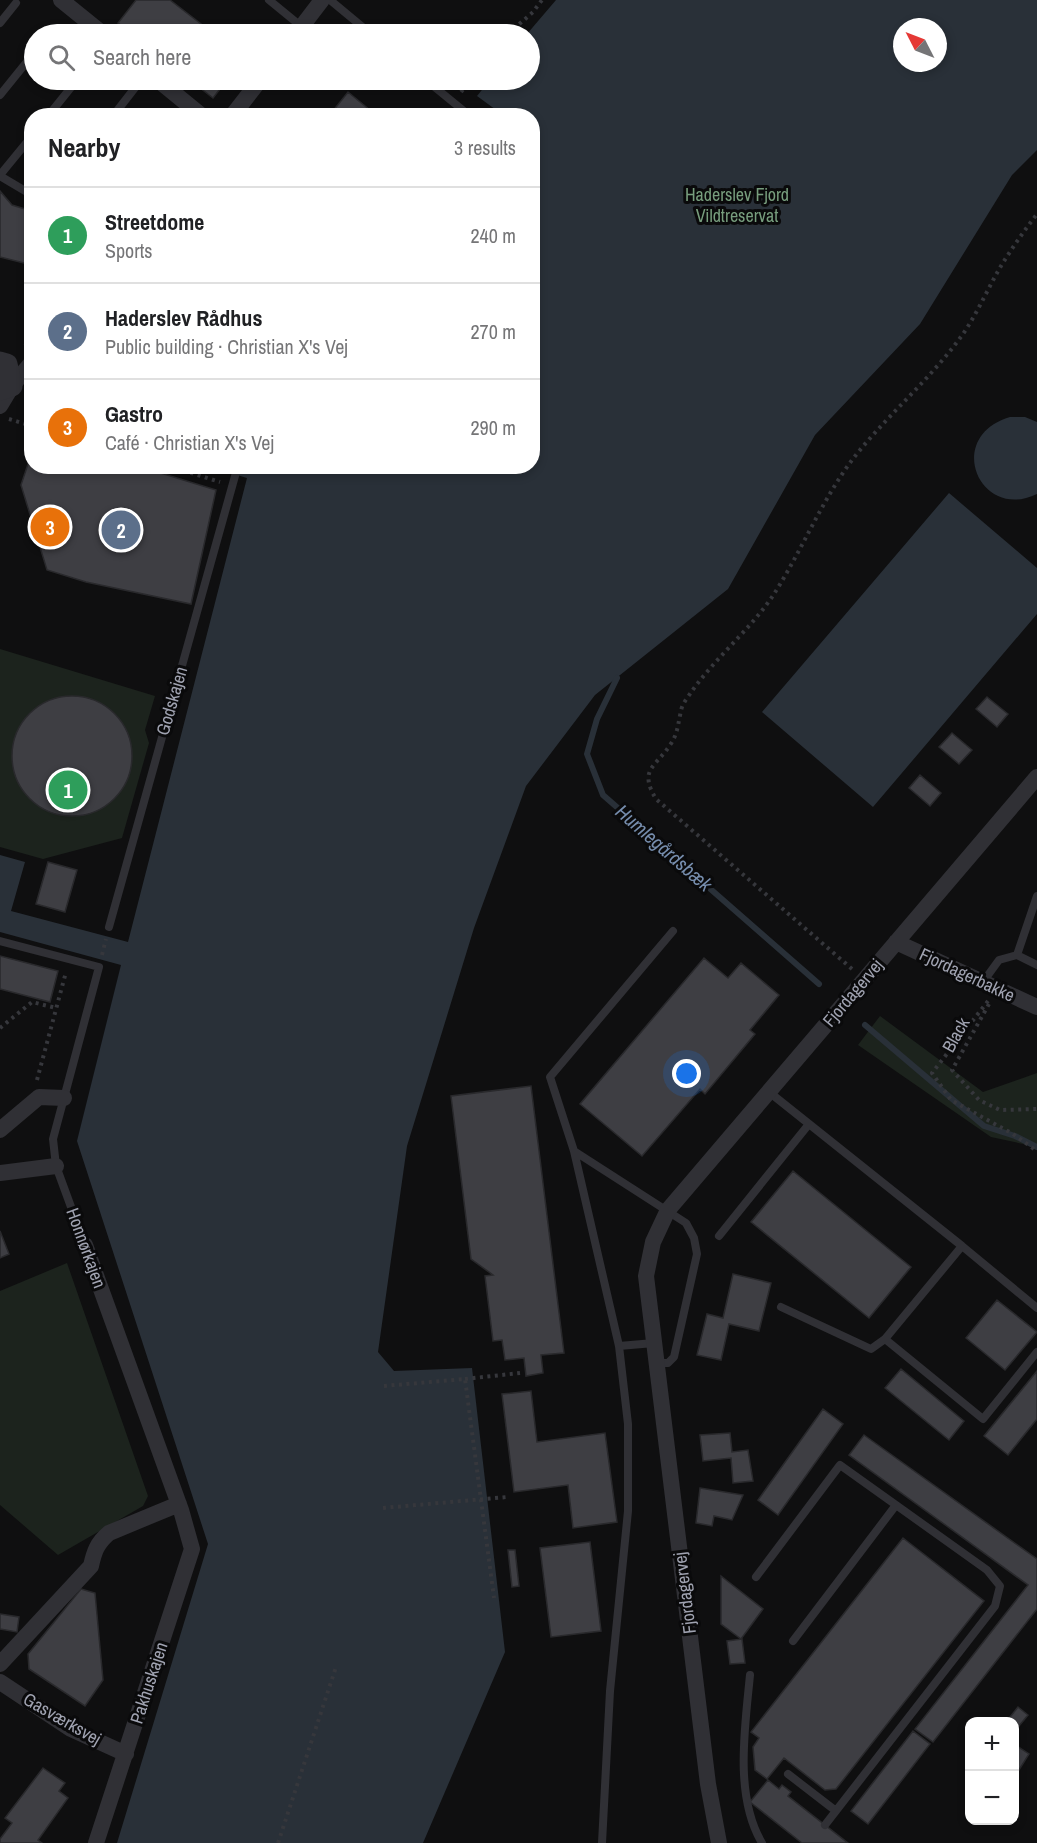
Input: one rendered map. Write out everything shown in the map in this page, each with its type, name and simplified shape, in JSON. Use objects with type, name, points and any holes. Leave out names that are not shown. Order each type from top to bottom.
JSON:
[{"type":"street","points":[[61,0],[91,24]]},
{"type":"street","points":[[304,24],[322,0]]},
{"type":"street","points":[[170,90],[192,108]]},
{"type":"street","points":[[238,108],[252,90]]},
{"type":"street","points":[[0,362],[7,364],[6,388],[0,406]]},
{"type":"street","points":[[6,388],[24,370]]},
{"type":"street","name":"Fjordagervej","points":[[719,1843],[708,1784],[646,1276],[653,1242],[669,1210],[1037,777]]},
{"type":"street","name":"Fjordagerbakke","points":[[896,942],[1037,1007]]},
{"type":"street","points":[[0,1130],[39,1097],[64,1098]]},
{"type":"street","points":[[0,1173],[56,1166]]},
{"type":"street","name":"Honnørkajen","points":[[85,1245],[185,1522]]},
{"type":"street","points":[[0,1664],[91,1566],[100,1540],[109,1533],[179,1504]]},
{"type":"street","name":"Pakhuskajen","points":[[96,1843],[192,1549],[185,1522]]},
{"type":"street","name":"Gasværksvej","points":[[0,1682],[71,1729],[126,1754]]},
{"type":"lane","points":[[269,0],[292,24]]},
{"type":"lane","points":[[330,0],[359,24]]},
{"type":"lane","points":[[0,23],[16,3]]},
{"type":"lane","points":[[0,96],[24,65]]},
{"type":"lane","points":[[54,108],[68,90]]},
{"type":"lane","points":[[119,108],[133,90]]},
{"type":"lane","points":[[438,90],[460,108]]},
{"type":"lane","points":[[24,146],[0,175],[24,190]]},
{"type":"lane","name":"Godskajen","points":[[109,927],[233,481]]},
{"type":"lane","points":[[1017,955],[1037,896]]},
{"type":"lane","points":[[602,1843],[610,1692],[628,1511],[628,1424],[619,1346],[574,1150],[550,1077],[673,931]]},
{"type":"lane","points":[[0,940],[99,967]]},
{"type":"lane","points":[[990,985],[999,960],[1017,955],[1037,965]]},
{"type":"lane","name":"Honnørkajen","points":[[85,1245],[56,1166],[53,1139],[99,967]]},
{"type":"lane","points":[[770,1092],[1037,1308]]},
{"type":"lane","points":[[719,1236],[808,1124]]},
{"type":"lane","points":[[574,1150],[669,1210],[686,1223],[694,1238],[698,1254],[674,1357],[668,1363],[657,1363]]},
{"type":"lane","points":[[781,1307],[871,1349],[885,1340],[962,1246]]},
{"type":"lane","points":[[885,1340],[983,1419],[1037,1352]]},
{"type":"lane","points":[[619,1346],[654,1343]]},
{"type":"lane","points":[[756,1577],[840,1465],[987,1569],[1000,1586],[995,1606],[825,1825]]},
{"type":"lane","points":[[793,1641],[896,1505]]},
{"type":"lane","points":[[750,1675],[744,1734],[746,1804],[762,1843]]},
{"type":"lane","points":[[788,1774],[836,1811]]},
{"type":"path","points":[[519,24],[542,0]]},
{"type":"path","points":[[865,980],[656,799],[650,790],[648,778],[652,765],[670,746],[678,728],[681,710],[692,691],[710,667],[749,626],[773,596],[793,564],[820,510],[852,461],[888,417],[962,335],[1000,268],[1037,214]]},
{"type":"path","points":[[0,417],[24,424]]},
{"type":"path","points":[[203,474],[233,481]]},
{"type":"path","points":[[99,967],[109,927]]},
{"type":"path","points":[[39,1097],[36,1082],[69,959]]},
{"type":"path","points":[[990,985],[932,1073],[951,1100],[1013,1134],[1037,1151]]},
{"type":"path","name":"Black","points":[[990,985],[952,1070],[979,1100],[1000,1110],[1037,1108]]},
{"type":"path","points":[[0,1028],[32,1002],[56,1008]]},
{"type":"path","points":[[384,1386],[520,1373]]},
{"type":"path","points":[[465,1379],[494,1598]]},
{"type":"path","points":[[383,1508],[507,1497]]},
{"type":"path","points":[[278,1843],[336,1668]]},
{"type":"shaded area","name":"Haderslev Fjord Vildtreservat","points":[[556,0],[1037,0],[1037,150],[1012,175],[920,324],[815,435],[728,589],[595,695],[526,786],[474,928],[407,1146],[378,1352],[394,1371],[472,1368],[505,1652],[423,1843],[117,1843],[208,1544],[77,1141],[121,965],[0,932],[0,855],[25,862],[11,911],[128,942],[247,478],[234,474],[540,474],[540,108],[493,108],[477,96],[482,90],[540,90],[540,24],[536,24]]},
{"type":"shaded area","points":[[1010,417],[1025,417],[1037,422],[1037,494],[1017,500],[999,497],[986,487],[977,473],[974,458],[978,441],[990,427]]},
{"type":"shaded area","points":[[949,493],[1037,568],[1037,614],[873,807],[762,712]]},
{"type":"shaded area","points":[[0,649],[155,696],[145,730],[149,743],[122,838],[43,859],[0,847]]},
{"type":"shaded area","points":[[880,1016],[983,1092],[1037,1073],[1037,1147],[991,1137],[858,1045]]},
{"type":"shaded area","points":[[67,1263],[148,1496],[143,1506],[58,1555],[0,1505],[0,1291]]},
{"type":"building","points":[[136,0],[170,0],[201,24],[119,24]]},
{"type":"building","points":[[203,90],[219,90],[213,98]]},
{"type":"building","points":[[348,92],[367,108],[335,108]]},
{"type":"building","points":[[0,191],[12,205],[24,209],[24,263],[0,257]]},
{"type":"building","points":[[25,474],[164,474],[216,490],[191,604],[86,582],[47,570],[21,485]]},
{"type":"building","points":[[72,696],[95,701],[114,714],[127,733],[132,756],[127,779],[114,798],[95,811],[72,816],[49,811],[30,798],[17,779],[12,756],[17,733],[30,714],[49,701]]},
{"type":"building","points":[[987,697],[1008,714],[997,727],[976,709]]},
{"type":"building","points":[[952,733],[972,750],[959,764],[939,747]]},
{"type":"building","points":[[920,775],[941,793],[930,806],[909,788]]},
{"type":"building","points":[[48,862],[77,870],[65,912],[36,904]]},
{"type":"building","points":[[0,956],[58,971],[50,1002],[0,989]]},
{"type":"building","points":[[704,958],[728,978],[741,963],[779,995],[750,1030],[755,1034],[705,1094],[700,1089],[642,1156],[580,1104]]},
{"type":"building","points":[[531,1086],[564,1353],[541,1355],[543,1373],[526,1376],[524,1358],[505,1360],[502,1340],[493,1341],[485,1276],[493,1275],[471,1259],[451,1096]]},
{"type":"building","points":[[793,1171],[911,1267],[869,1318],[751,1222]]},
{"type":"building","points":[[0,1231],[9,1254],[0,1258]]},
{"type":"building","points":[[733,1274],[771,1283],[759,1331],[729,1324],[721,1360],[697,1355],[707,1314],[723,1318]]},
{"type":"building","points":[[997,1300],[1037,1332],[1005,1370],[966,1338]]},
{"type":"building","points":[[901,1369],[964,1421],[949,1440],[885,1388]]},
{"type":"building","points":[[1037,1371],[1037,1419],[1008,1455],[984,1436]]},
{"type":"building","points":[[531,1391],[537,1442],[605,1433],[617,1522],[573,1528],[568,1485],[514,1492],[502,1394]]},
{"type":"building","points":[[823,1409],[843,1424],[778,1515],[758,1500]]},
{"type":"building","points":[[730,1433],[732,1452],[748,1450],[753,1481],[733,1483],[731,1458],[703,1461],[700,1435]]},
{"type":"building","points":[[864,1435],[1037,1559],[1037,1609],[933,1742],[915,1729],[1028,1585],[849,1455]]},
{"type":"building","points":[[700,1488],[743,1495],[732,1520],[714,1516],[712,1526],[696,1523]]},
{"type":"building","points":[[903,1538],[984,1601],[836,1789],[825,1790],[784,1758],[767,1779],[755,1770],[753,1747],[759,1738],[751,1732]]},
{"type":"building","points":[[590,1542],[601,1631],[551,1637],[540,1548]]},
{"type":"building","points":[[508,1550],[515,1550],[519,1586],[512,1587]]},
{"type":"building","points":[[721,1576],[763,1609],[741,1639],[721,1624]]},
{"type":"building","points":[[81,1589],[95,1593],[103,1680],[85,1706],[29,1669],[28,1654]]},
{"type":"building","points":[[0,1614],[19,1617],[17,1632],[0,1629]]},
{"type":"building","points":[[742,1639],[745,1663],[730,1664],[727,1641]]},
{"type":"building","points":[[1018,1707],[1028,1715],[1019,1726],[1019,1717],[1010,1717]]},
{"type":"building","points":[[913,1731],[930,1744],[868,1824],[851,1811]]},
{"type":"building","points":[[1019,1747],[1029,1754],[1019,1770]]},
{"type":"building","points":[[43,1768],[65,1783],[59,1791],[68,1798],[38,1840],[42,1843],[0,1843],[0,1839],[12,1823],[5,1818]]},
{"type":"building","points":[[768,1780],[779,1789],[782,1785],[791,1792],[788,1796],[848,1843],[802,1843],[750,1802]]},
{"type":"waterway","name":"Humlegårdsbæk","points":[[617,678],[597,719],[587,754],[603,795],[819,984]]},
{"type":"waterway","name":"Humlegårdsbæk","points":[[865,1025],[984,1126],[1015,1136],[1037,1147]]},
{"type":"place","name":"Gastro","points":[[50,527]]},
{"type":"place","name":"Haderslev Rådhus","points":[[121,530]]},
{"type":"place","name":"Streetdome","points":[[68,790]]}]
